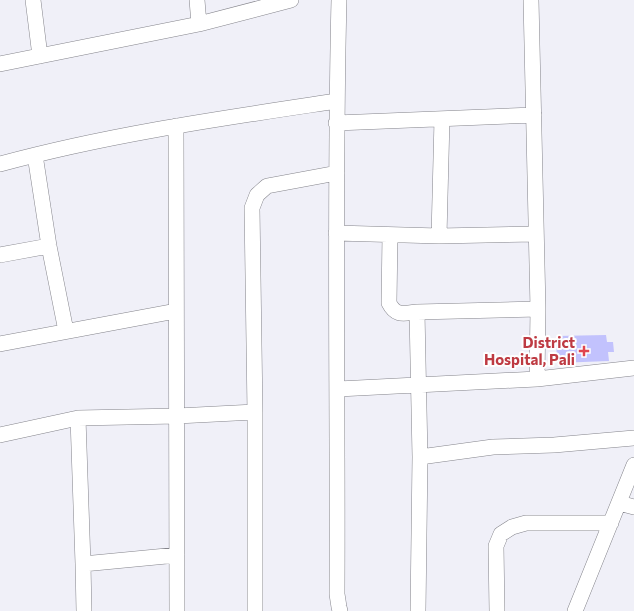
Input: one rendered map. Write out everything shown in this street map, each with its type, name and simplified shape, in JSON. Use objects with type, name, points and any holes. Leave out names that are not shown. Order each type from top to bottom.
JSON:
[{"type":"street","points":[[33,0],[40,56]]},
{"type":"street","points":[[197,0],[199,24]]},
{"type":"street","points":[[339,0],[336,123],[336,233],[338,390],[337,594],[340,611]]},
{"type":"street","points":[[531,0],[535,234],[538,309],[537,379]]},
{"type":"street","points":[[0,64],[199,24],[283,1]]},
{"type":"street","points":[[0,164],[35,155],[176,126],[337,101]]},
{"type":"street","points":[[336,123],[534,115]]},
{"type":"street","points":[[439,236],[442,119]]},
{"type":"street","points":[[176,126],[177,611]]},
{"type":"street","points":[[35,155],[49,246],[66,331]]},
{"type":"street","points":[[255,611],[255,412],[252,208],[257,195],[267,186],[337,173]]},
{"type":"street","points":[[336,233],[439,236],[535,234]]},
{"type":"street","points":[[390,234],[390,303],[393,310],[398,313],[538,309]]},
{"type":"street","points":[[0,255],[49,246]]},
{"type":"street","points":[[0,344],[176,311]]},
{"type":"street","points":[[417,312],[420,457],[418,611]]},
{"type":"street","points":[[338,390],[537,379],[634,368]]},
{"type":"street","points":[[0,435],[78,418],[177,416],[255,412]]},
{"type":"street","points":[[78,418],[84,611]]},
{"type":"street","points":[[420,457],[493,447],[554,445],[634,438]]},
{"type":"street","points":[[575,611],[634,465]]},
{"type":"street","points":[[619,503],[634,507]]},
{"type":"street","points":[[497,611],[496,546],[501,534],[512,527],[526,523],[611,523]]},
{"type":"street","points":[[83,564],[177,555]]},
{"type":"building","points":[[606,335],[607,342],[613,342],[614,352],[608,352],[609,361],[557,363],[556,336]]},
{"type":"place","name":"District Hospital, Pali","points":[[584,351]]}]
